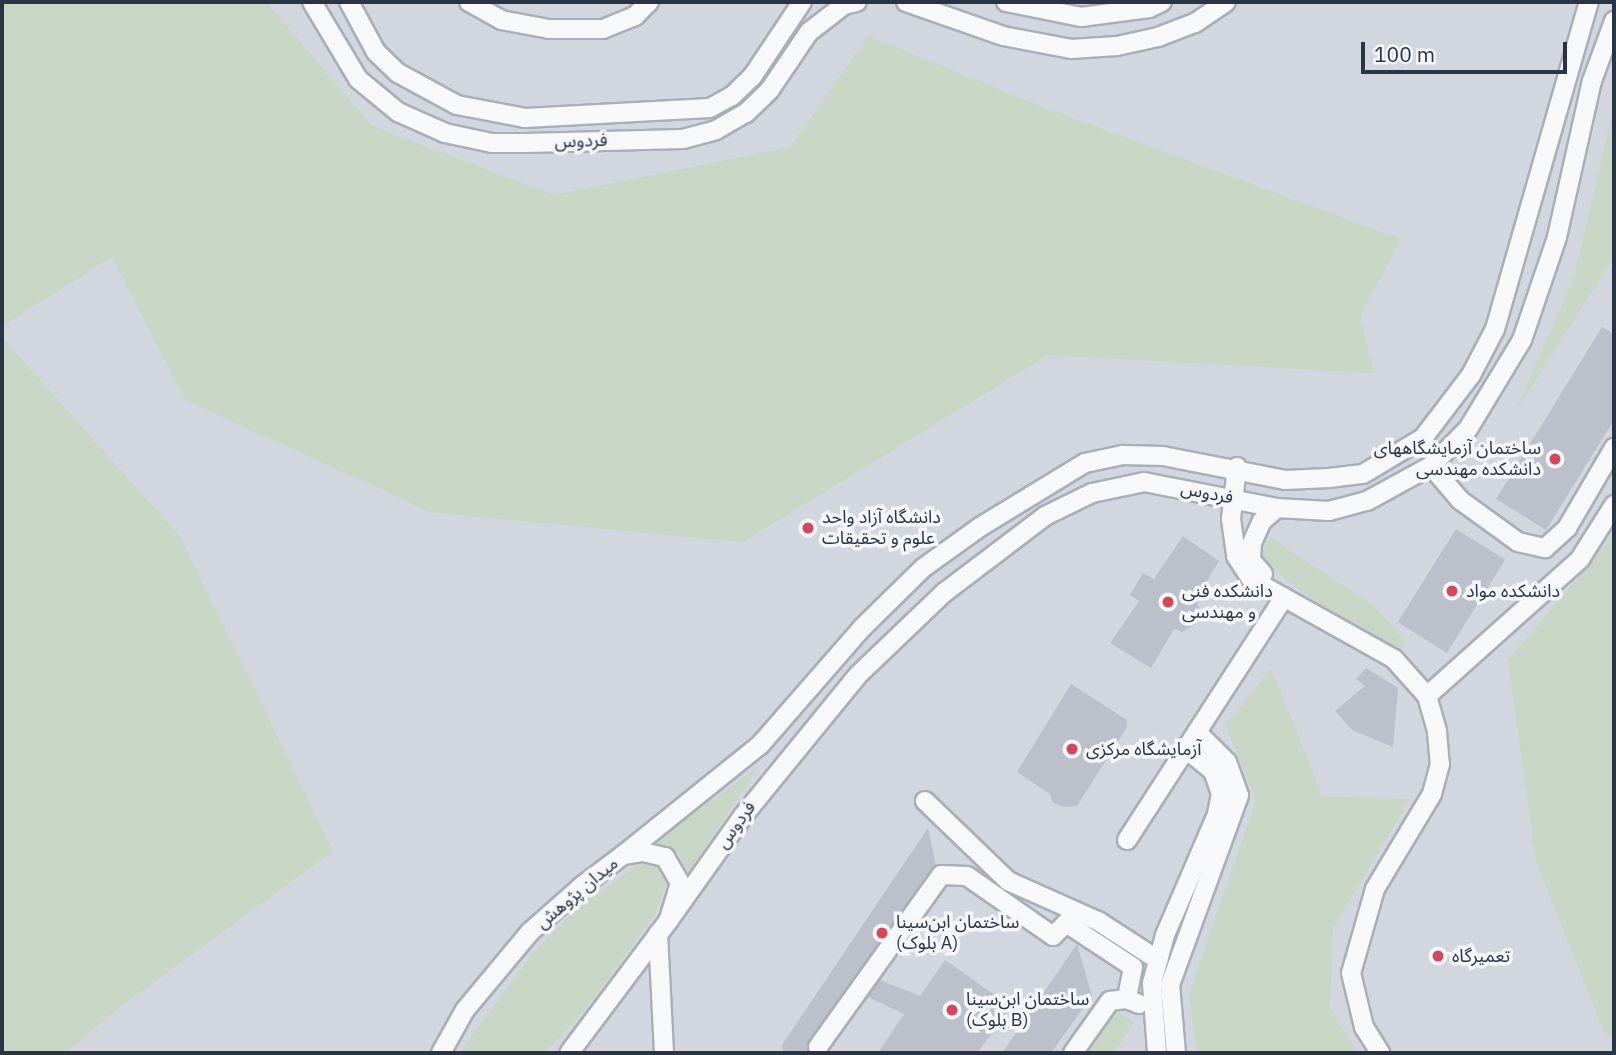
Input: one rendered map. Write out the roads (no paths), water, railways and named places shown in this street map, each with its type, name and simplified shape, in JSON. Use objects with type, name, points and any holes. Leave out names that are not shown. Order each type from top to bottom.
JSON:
[{"type":"lane","name":"فردوس","points":[[312,2],[358,79],[398,112],[445,133],[492,143],[683,139],[716,130],[746,113],[769,91],[809,32],[848,3]]},
{"type":"lane","name":"فردوس","points":[[349,2],[376,52],[398,73],[457,105],[525,118],[709,108],[732,96],[752,77],[800,3]]},
{"type":"lane","points":[[469,2],[501,20],[549,29],[603,29],[635,16],[649,2]]},
{"type":"lane","points":[[906,2],[1003,36],[1071,49],[1117,47],[1158,37],[1195,23],[1226,2]]},
{"type":"lane","points":[[1006,2],[1081,17],[1149,8],[1162,2]]},
{"type":"lane","name":"فردوس","points":[[623,855],[760,746],[863,627],[923,568],[1035,491],[1085,463],[1123,455],[1163,456],[1237,467],[1285,480],[1363,474],[1423,438],[1465,384],[1495,330],[1528,228],[1564,75],[1589,2]]},
{"type":"lane","name":"فردوس","points":[[663,927],[750,806],[858,675],[998,548],[1045,516],[1120,484],[1144,482],[1230,497],[1277,509],[1329,511],[1367,501],[1431,466],[1468,429],[1522,340],[1557,237],[1592,80],[1614,21]]},
{"type":"lane","points":[[445,133],[457,105]]},
{"type":"lane","points":[[1528,228],[1557,237]]},
{"type":"lane","points":[[1431,466],[1460,500],[1518,542],[1545,548],[1567,528],[1614,448]]},
{"type":"lane","points":[[1237,467],[1230,497],[1236,556],[1251,579],[1394,659],[1427,695],[1440,764],[1432,794],[1375,889],[1351,973],[1364,1027],[1380,1053]]},
{"type":"lane","points":[[1427,695],[1580,559],[1614,505]]},
{"type":"lane","points":[[1277,509],[1262,521],[1251,560],[1284,597]]},
{"type":"lane","points":[[1127,840],[1284,597]]},
{"type":"lane","points":[[1176,1053],[1170,985],[1239,795],[1227,762],[1197,732]]},
{"type":"lane","points":[[1157,1053],[1152,984],[1158,960],[1221,794],[1213,771],[1186,749]]},
{"type":"lane","points":[[925,801],[1008,881],[1066,915],[1133,967],[1128,999]]},
{"type":"lane","name":"میدان پژوهش","points":[[442,1053],[465,1010],[530,932],[623,855],[656,853],[674,868],[680,883],[663,927],[569,1053]]},
{"type":"lane","points":[[818,1047],[941,875],[967,876],[1052,936],[1066,915]]},
{"type":"lane","points":[[1066,915],[1098,921],[1158,960]]},
{"type":"lane","points":[[663,927],[664,1053]]},
{"type":"lane","points":[[1073,1053],[1110,1001],[1128,999],[1143,1006],[1154,1030]]},
{"type":"lane","points":[[1142,1053],[1154,1030]]},
{"type":"place","name":"ساختمان آزمایشگاههای دانشکده مهندسی","points":[[1555,459]]},
{"type":"place","name":"دانشگاه آزاد واحد علوم و تحقیقات","points":[[808,528]]},
{"type":"place","name":"دانشکده مواد","points":[[1452,591]]},
{"type":"place","name":"دانشکده فنی و مهندسی","points":[[1168,602]]},
{"type":"place","name":"آزمایشگاه مرکزی","points":[[1072,749]]},
{"type":"place","name":"ساختمان ابن‌سینا (بلوک A)","points":[[882,933]]},
{"type":"place","name":"تعمیرگاه","points":[[1438,956]]},
{"type":"place","name":"ساختمان ابن‌سینا (بلوک B)","points":[[952,1010]]}]
